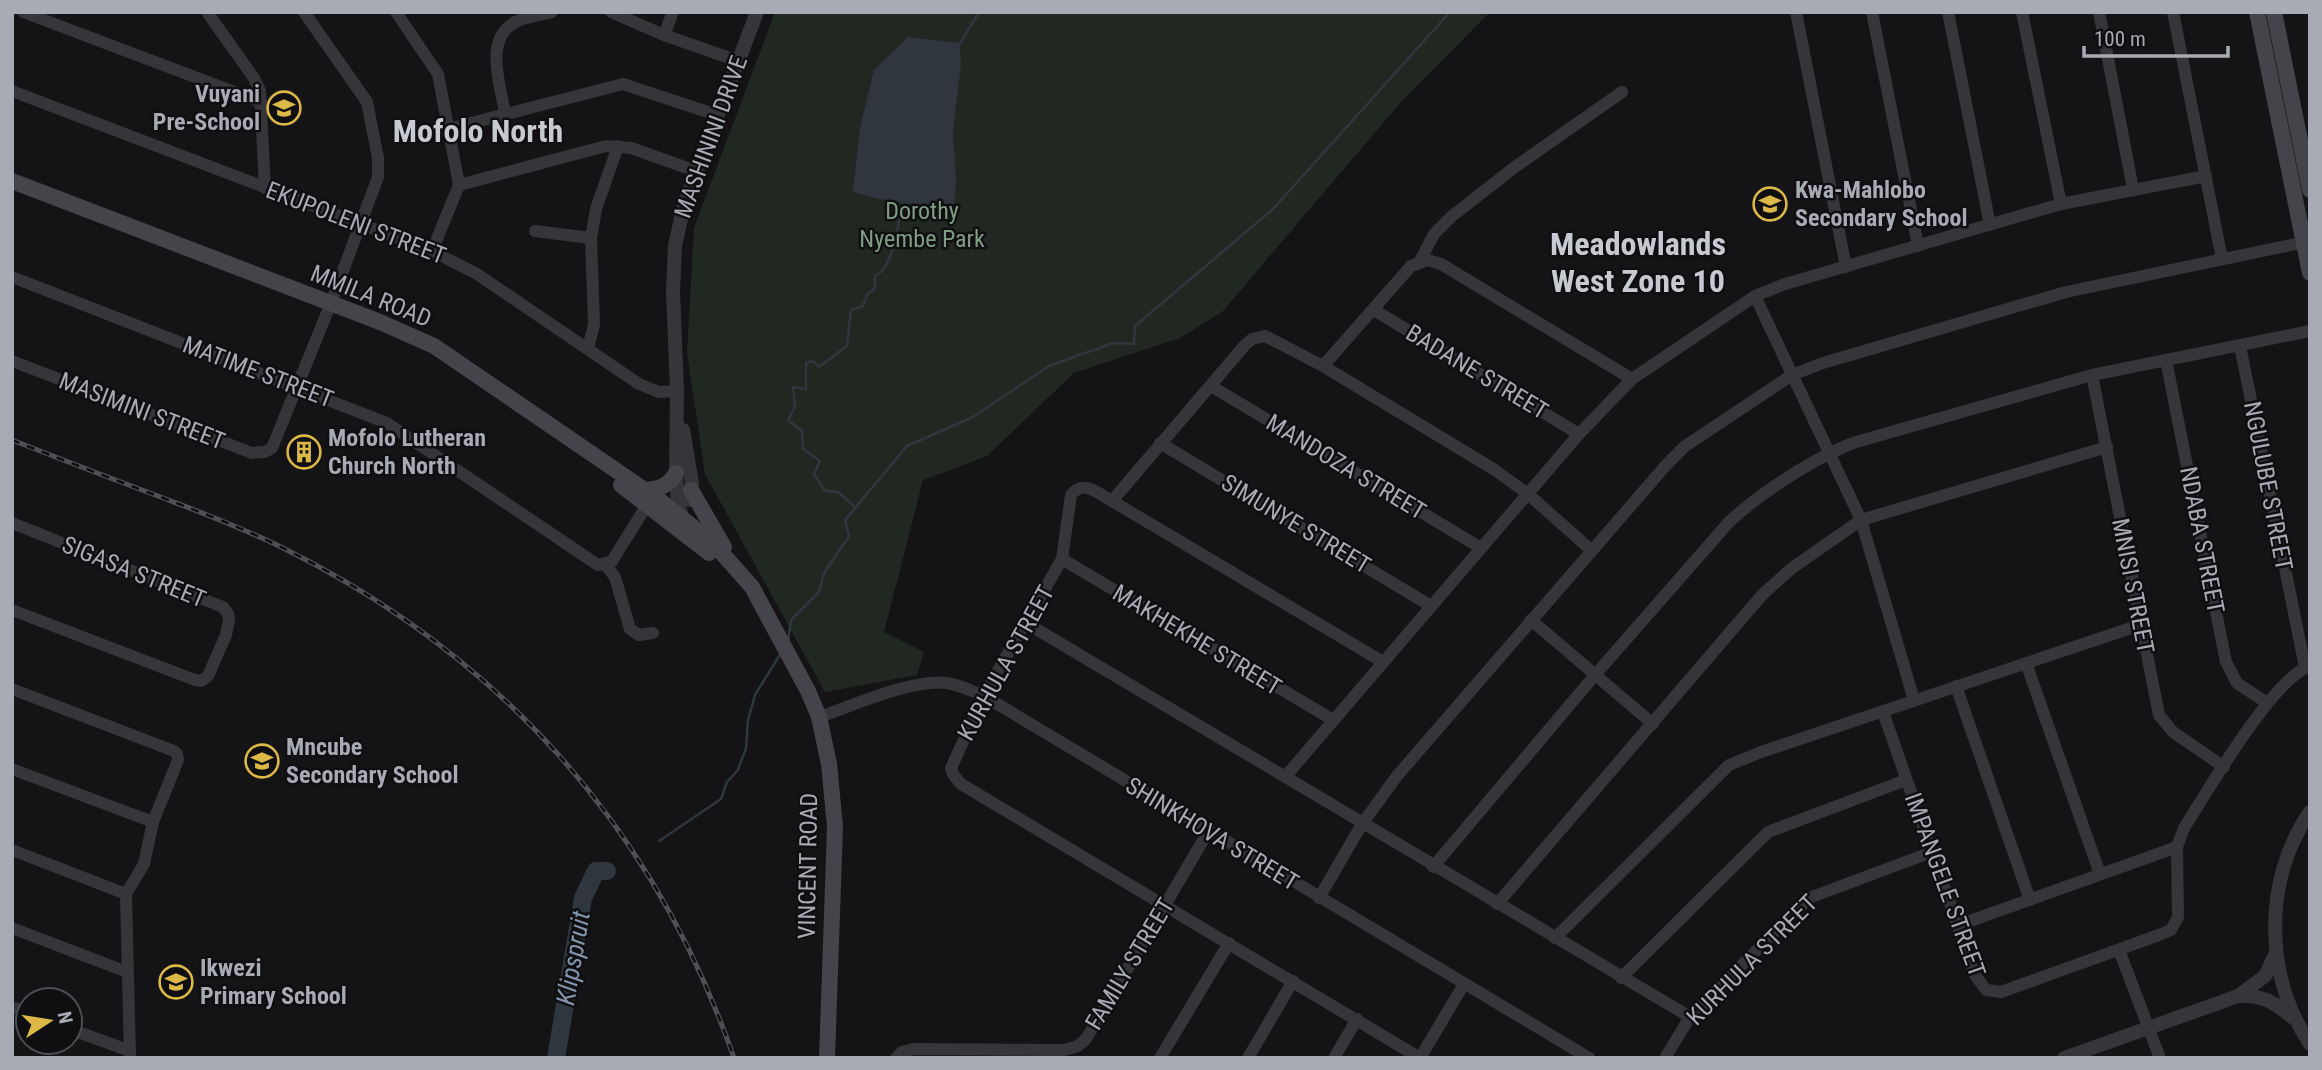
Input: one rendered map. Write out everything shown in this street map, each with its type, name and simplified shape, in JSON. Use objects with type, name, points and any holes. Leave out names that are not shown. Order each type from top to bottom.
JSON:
[{"type":"main road","points":[[2257,12],[2298,224],[2307,241],[2310,273]]},
{"type":"main road","points":[[2274,12],[2306,156],[2310,190]]},
{"type":"main road","name":"MMILA ROAD","points":[[12,181],[330,307]]},
{"type":"main road","name":"MMILA ROAD","points":[[12,189],[434,346],[672,517]]},
{"type":"main road","points":[[646,498],[670,482],[676,473]]},
{"type":"main road","points":[[691,490],[729,566]]},
{"type":"main road","name":"VINCENT ROAD","points":[[672,517],[729,566],[762,607],[801,675],[819,717],[829,764],[835,827],[827,1058]]},
{"type":"street","points":[[24,12],[261,102]]},
{"type":"street","points":[[207,12],[254,78],[260,92],[265,188]]},
{"type":"street","points":[[298,387],[378,177],[371,111],[362,93],[304,12]]},
{"type":"street","points":[[396,12],[438,74],[459,185],[432,251]]},
{"type":"street","points":[[505,113],[496,63],[498,42],[509,26],[520,20],[552,12]]},
{"type":"street","points":[[611,12],[664,35],[738,61]]},
{"type":"street","points":[[664,35],[673,12]]},
{"type":"street","name":"MASHININI DRIVE","points":[[672,517],[676,473],[677,391],[673,292],[675,246],[684,205],[757,12]]},
{"type":"street","points":[[1796,12],[1846,267]]},
{"type":"street","points":[[1872,12],[1918,246]]},
{"type":"street","points":[[1948,12],[1990,225]]},
{"type":"street","points":[[2022,12],[2061,204]]},
{"type":"street","points":[[2099,12],[2133,190]]},
{"type":"street","points":[[2173,12],[2222,259]]},
{"type":"street","points":[[448,129],[623,84],[718,115]]},
{"type":"street","name":"EKUPOLENI STREET","points":[[12,91],[432,251],[477,274],[647,388],[659,392],[677,391]]},
{"type":"street","points":[[1420,261],[1434,234],[1452,216],[1514,167],[1622,92]]},
{"type":"street","points":[[459,185],[606,146],[631,148],[696,171]]},
{"type":"street","points":[[588,349],[593,324],[591,237],[596,209],[618,146]]},
{"type":"street","points":[[1285,777],[1579,434],[1632,379],[1755,296],[1784,284],[2061,204],[2206,176]]},
{"type":"street","points":[[535,231],[591,237]]},
{"type":"street","points":[[1318,898],[1362,824],[1397,776],[1667,464],[1684,447],[1792,375],[1823,363],[2066,292],[2307,241]]},
{"type":"street","points":[[1324,366],[1411,266],[1420,261],[1434,261],[1632,379]]},
{"type":"street","name":"MATIME STREET","points":[[12,277],[387,423],[590,561],[598,565],[606,564]]},
{"type":"street","points":[[1755,296],[1861,520],[1914,700]]},
{"type":"street","name":"BADANE STREET","points":[[1374,310],[1579,434]]},
{"type":"street","points":[[1433,867],[1729,522],[1829,452],[2092,375],[2310,331]]},
{"type":"street","points":[[1112,501],[1245,345],[1258,337],[1271,337],[1324,366],[1495,470],[1528,494],[1591,550]]},
{"type":"street","name":"NGULUBE STREET","points":[[2240,346],[2307,666]]},
{"type":"street","name":"NDABA STREET","points":[[2166,360],[2226,662],[2237,682],[2267,703]]},
{"type":"street","name":"MASIMINI STREET","points":[[12,361],[252,453],[265,452],[271,448],[298,387]]},
{"type":"street","name":"MNISI STREET","points":[[2092,375],[2155,701],[2164,723],[2224,767]]},
{"type":"street","name":"MANDOZA STREET","points":[[1211,386],[1480,548]]},
{"type":"street","name":"MASHININI DRIVE","points":[[672,517],[688,503],[691,490],[677,391]]},
{"type":"street","name":"SIMUNYE STREET","points":[[1160,443],[1431,606]]},
{"type":"street","points":[[1497,904],[1778,579],[1861,520],[2106,447]]},
{"type":"street","name":"KURHULA STREET","points":[[1382,663],[1112,501],[1087,487],[1076,489],[1070,495],[1062,559],[984,696],[976,718],[952,762],[953,774],[957,779],[1420,1058]]},
{"type":"street","points":[[646,498],[612,561],[606,564],[615,578],[630,629],[639,635],[653,633]]},
{"type":"street","name":"SIGASA STREET","points":[[12,523],[223,607],[228,614],[228,628],[206,679],[195,680],[12,610]]},
{"type":"street","name":"MAKHEKHE STREET","points":[[1062,559],[1333,720]]},
{"type":"street","points":[[1531,620],[1653,724]]},
{"type":"street","points":[[1026,623],[1433,867],[1690,1017]]},
{"type":"street","points":[[1555,938],[1729,765],[2140,625]]},
{"type":"street","points":[[2026,663],[2099,874]]},
{"type":"street","points":[[1959,925],[2177,847],[2184,828],[2267,703],[2284,683],[2307,666]]},
{"type":"street","name":"SHINKHOVA STREET","points":[[819,717],[924,684],[952,684],[984,696],[1589,1058]]},
{"type":"street","points":[[1956,686],[2030,900]]},
{"type":"street","points":[[12,690],[177,754],[178,760],[153,822],[144,864],[126,894],[130,1054],[84,1035]]},
{"type":"street","name":"IMPANGELE STREET","points":[[1883,712],[1975,975],[1986,990],[1994,992],[2011,989],[2171,930],[2176,925],[2179,905],[2177,847]]},
{"type":"street","points":[[12,769],[153,822]]},
{"type":"street","points":[[1621,978],[1768,832],[1906,780]]},
{"type":"street","points":[[2310,812],[2297,834],[2281,874],[2276,907],[2276,952],[2281,982],[2295,1020],[2310,1044]]},
{"type":"street","name":"FAMILY STREET","points":[[897,1057],[902,1052],[914,1049],[969,1053],[1064,1050],[1078,1046],[1086,1039],[1208,832]]},
{"type":"street","points":[[12,850],[126,894]]},
{"type":"street","name":"KURHULA STREET","points":[[1665,1058],[1690,1017],[1809,898],[1932,852]]},
{"type":"street","points":[[12,928],[127,972]]},
{"type":"street","points":[[1160,1058],[1229,943]]},
{"type":"street","points":[[2119,950],[2160,1058]]},
{"type":"street","points":[[2238,996],[2265,976],[2276,952]]},
{"type":"street","points":[[1248,1058],[1293,981]]},
{"type":"street","points":[[1420,1058],[1464,984]]},
{"type":"street","points":[[2064,1058],[2238,996],[2266,998],[2295,1020]]},
{"type":"street","points":[[1334,1058],[1357,1019]]},
{"type":"green space","name":"Dorothy Nyembe Park","points":[[775,12],[1490,12],[1401,102],[1222,312],[1180,338],[1074,373],[987,456],[923,480],[884,632],[924,652],[917,675],[825,692],[705,474],[687,353],[694,228]]},
{"type":"shaded area","points":[[908,37],[959,43],[961,64],[953,131],[956,181],[953,213],[853,192],[860,128],[874,70]]},
{"type":"waterway","points":[[959,45],[979,12]]},
{"type":"waterway","points":[[788,642],[791,620],[819,592],[824,573],[849,536],[845,520],[907,446],[973,417],[1049,366],[1113,343],[1134,344],[1135,326],[1273,209],[1450,12]]},
{"type":"waterway","points":[[854,506],[838,492],[825,491],[814,474],[820,461],[803,449],[802,431],[788,420],[795,407],[793,387],[806,389],[806,363],[813,361],[819,367],[847,346],[851,310],[863,306],[867,295],[875,288],[875,276],[887,264],[903,202]]},
{"type":"waterway","points":[[659,841],[721,799],[727,782],[738,770],[746,748],[748,720],[755,695],[781,653]]},
{"type":"waterway","name":"Klipspruit","points":[[556,1058],[583,898],[596,871],[607,871]]},
{"type":"railway","points":[[12,440],[210,516],[283,548],[362,591],[434,641],[500,696],[560,757],[614,824],[660,896],[701,974],[734,1058]]},
{"type":"place","name":"Vuyani Pre-School","points":[[284,108]]},
{"type":"place","name":"Kwa-Mahlobo Secondary School","points":[[1770,204]]},
{"type":"place","name":"Mofolo Lutheran Church North","points":[[304,452]]},
{"type":"place","name":"Mncube Secondary School","points":[[262,761]]},
{"type":"place","name":"Ikwezi Primary School","points":[[176,982]]},
{"type":"district","name":"Mofolo North","points":[[478,131]]},
{"type":"district","name":"Meadowlands West Zone 10","points":[[1638,262]]}]
